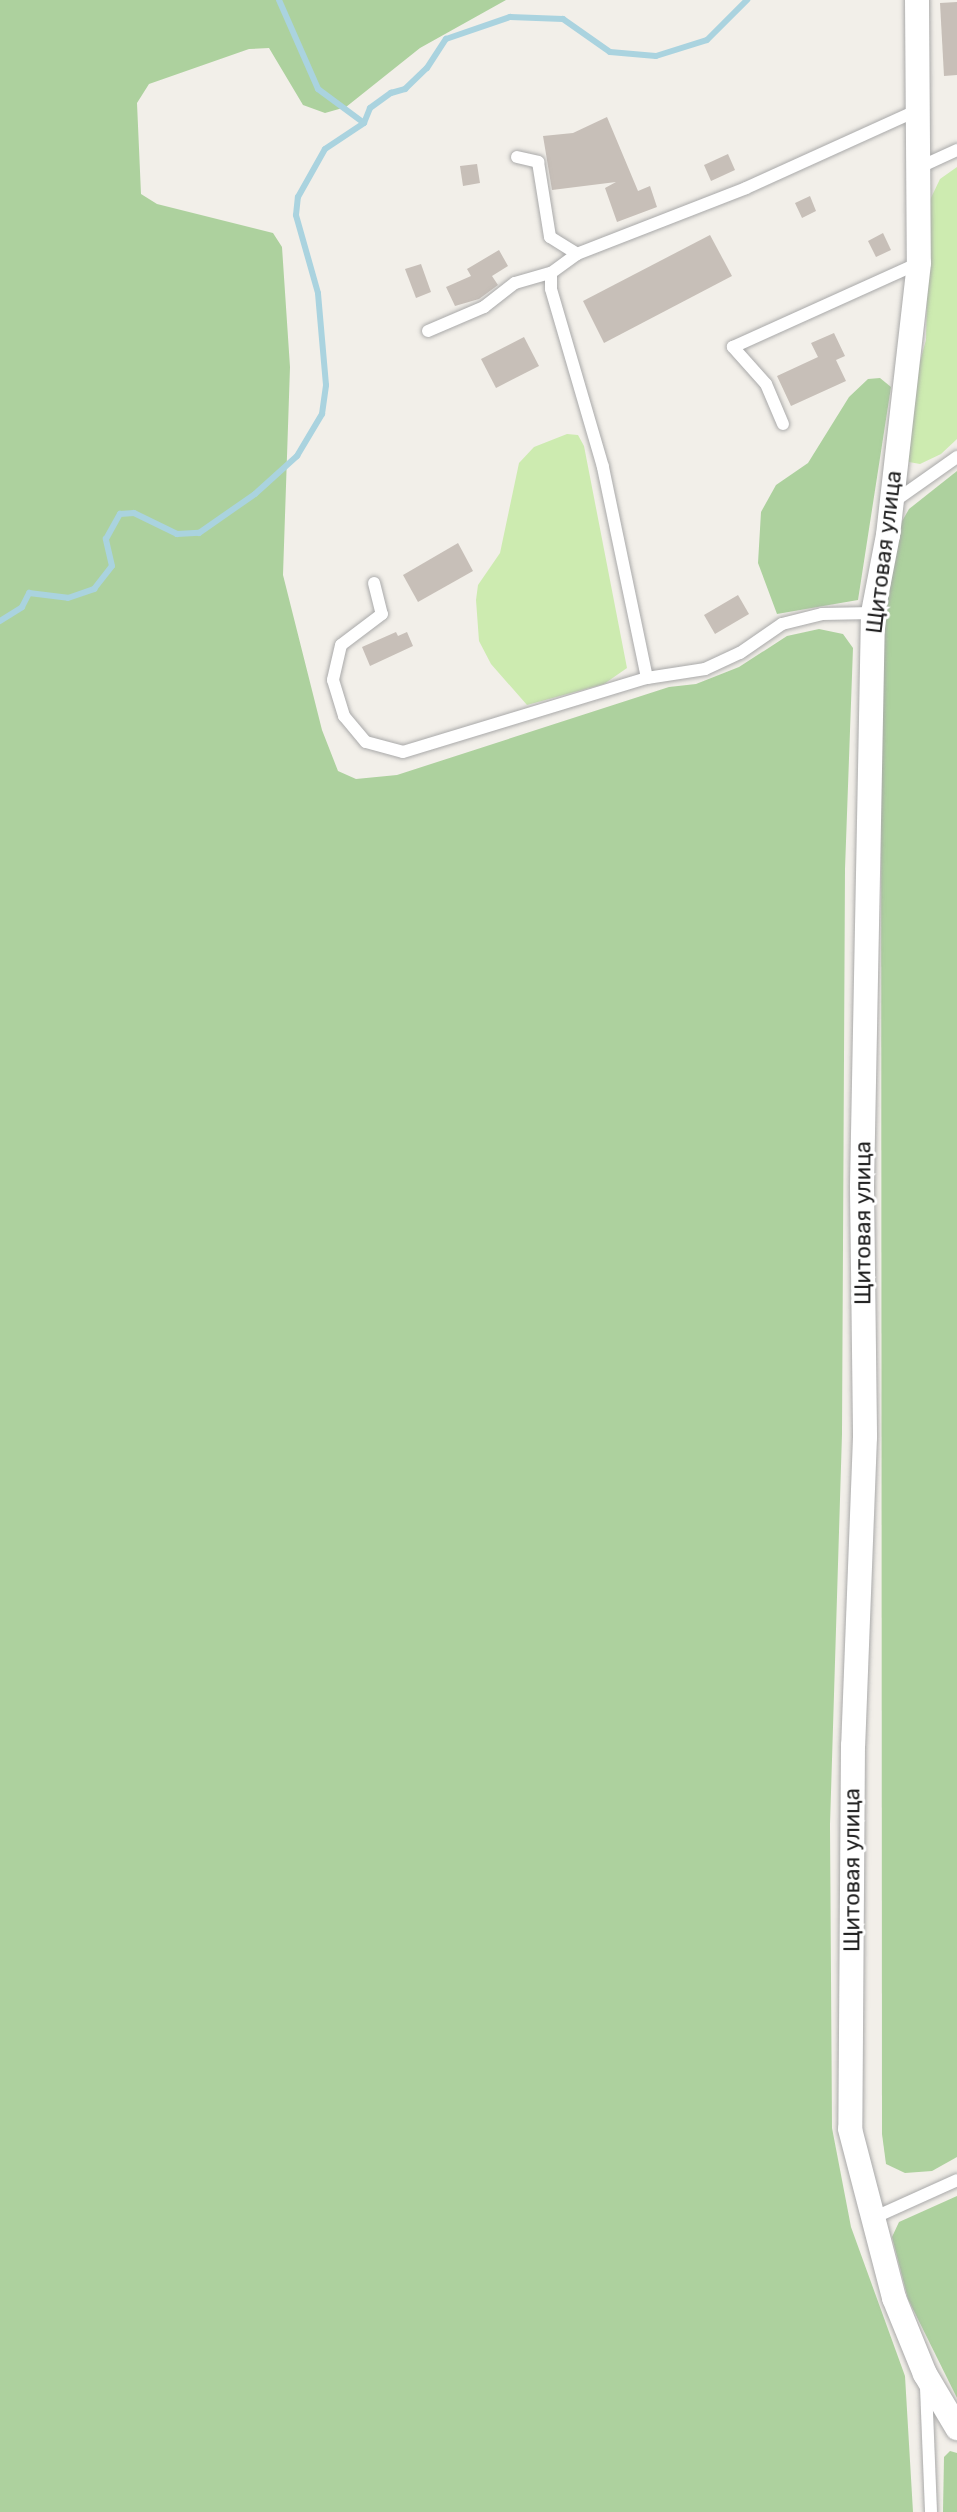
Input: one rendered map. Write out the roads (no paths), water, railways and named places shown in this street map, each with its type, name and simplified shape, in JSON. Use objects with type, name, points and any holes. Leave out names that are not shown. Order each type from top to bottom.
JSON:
[{"type":"street","name":"Щитовая улица","points":[[917,0],[919,263],[892,503],[873,613],[862,1187],[865,1437],[853,1745],[850,2129],[894,2298],[925,2374],[957,2428]]},
{"type":"lane","points":[[428,331],[484,307],[515,283],[551,273],[577,254],[746,188],[918,110]]},
{"type":"lane","points":[[920,167],[957,150]]},
{"type":"lane","points":[[517,157],[538,162],[550,237],[577,254]]},
{"type":"lane","points":[[783,424],[766,384],[733,347],[919,263]]},
{"type":"lane","points":[[551,273],[551,289],[603,467],[647,678]]},
{"type":"lane","points":[[892,503],[957,457]]},
{"type":"lane","points":[[374,583],[382,614],[341,645],[333,680],[344,716],[366,742],[403,752],[647,678],[705,669],[740,653],[782,624],[822,614],[873,613]]},
{"type":"lane","points":[[871,2219],[957,2180]]},
{"type":"lane","points":[[925,2374],[931,2512]]},
{"type":"waterway","points":[[279,0],[318,89],[364,123]]},
{"type":"waterway","points":[[0,621],[22,607],[29,593],[68,598],[94,589],[112,566],[106,539],[120,514],[134,513],[177,534],[199,533],[255,494],[297,456],[322,414],[326,385],[318,293],[296,215],[298,197],[325,149],[364,123],[370,108],[391,93],[405,89],[427,68],[446,39],[510,17],[563,19],[610,52],[656,56],[707,40],[747,0]]}]
